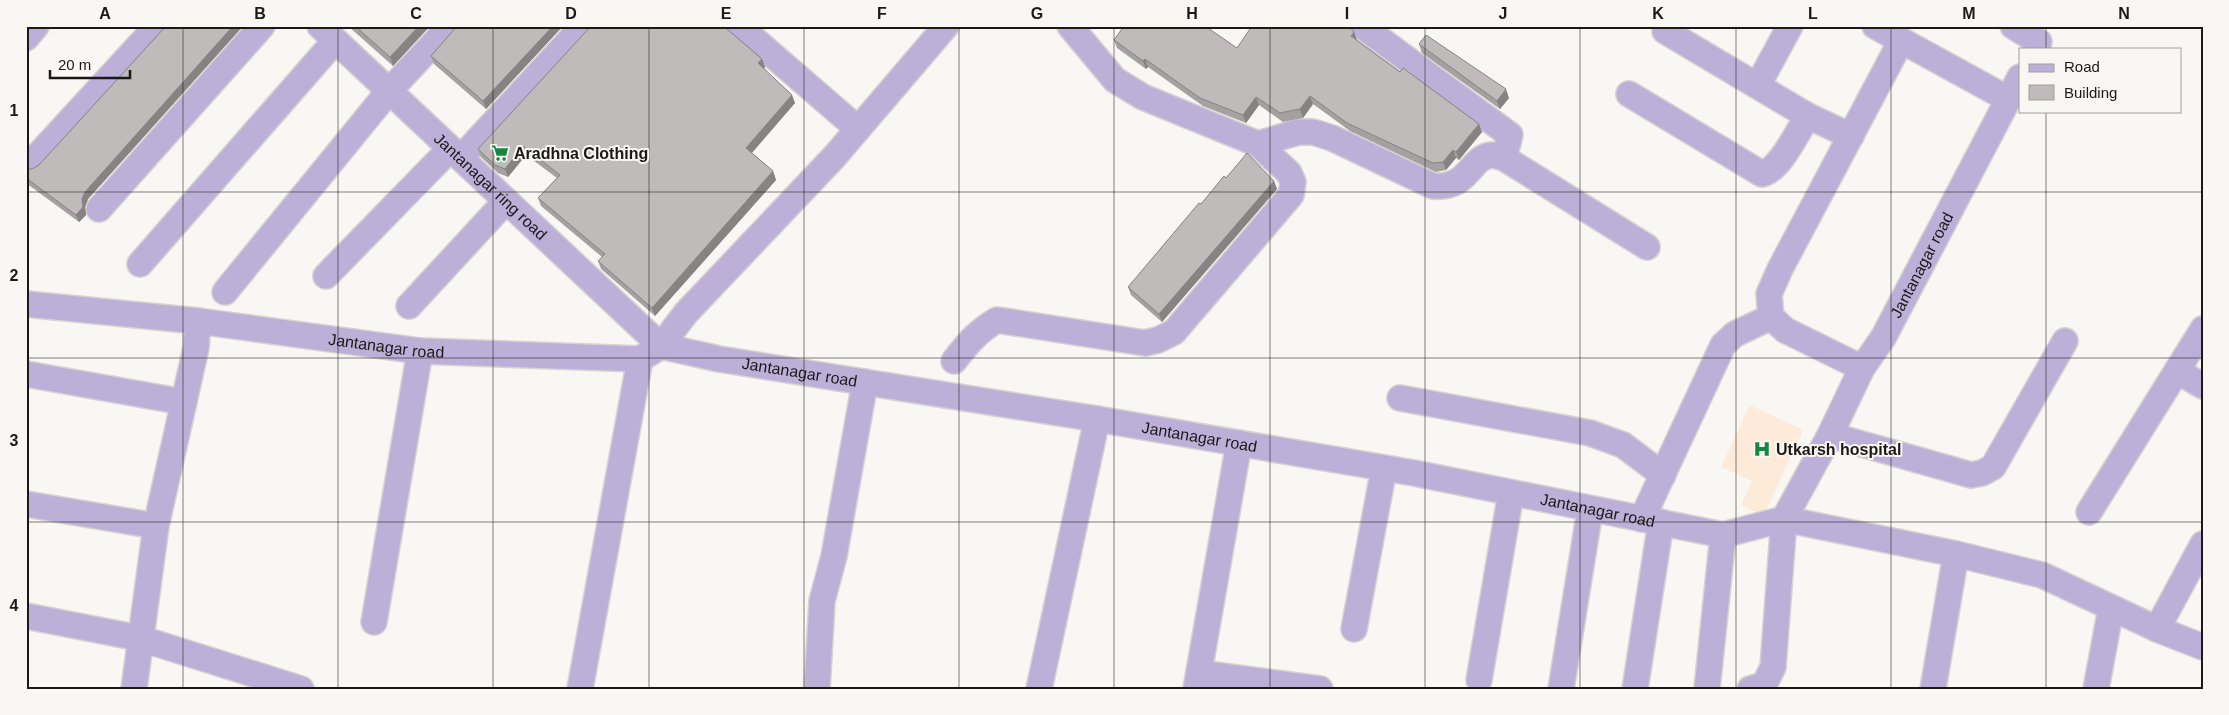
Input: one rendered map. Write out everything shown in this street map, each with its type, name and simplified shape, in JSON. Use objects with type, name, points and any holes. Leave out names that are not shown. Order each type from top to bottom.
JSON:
[{"type":"street","points":[[26,38],[36,26]]},
{"type":"street","points":[[32,163],[157,26]]},
{"type":"street","points":[[99,209],[262,26]]},
{"type":"street","points":[[225,292],[390,92],[450,26]]},
{"type":"street","points":[[326,276],[456,153],[583,26]]},
{"type":"street","points":[[739,26],[858,129]]},
{"type":"street","points":[[580,689],[651,353],[858,129],[946,26]]},
{"type":"street","points":[[954,361],[971,338],[996,320],[1144,343],[1158,340],[1174,332],[1291,195],[1293,182],[1289,173],[1258,144],[1143,97],[1115,80],[1070,26]]},
{"type":"street","points":[[1362,26],[1510,135],[1504,158]]},
{"type":"street","points":[[1758,85],[1790,26]]},
{"type":"street","points":[[1875,26],[2008,99]]},
{"type":"street","points":[[2013,26],[2041,39]]},
{"type":"street","points":[[140,264],[327,31]]},
{"type":"street","name":"Jantanagar ring road","points":[[327,31],[506,201],[651,353]]},
{"type":"street","points":[[1665,31],[1808,116],[1851,136]]},
{"type":"street","points":[[1862,368],[1785,330],[1771,317],[1769,294],[1902,41]]},
{"type":"street","name":"Jantanagar road","points":[[26,304],[198,321],[420,351],[651,353],[720,359],[1097,419],[1384,468],[1724,535],[1784,519],[1830,435],[1862,368],[1883,338],[2019,79]]},
{"type":"street","points":[[1629,94],[1762,174],[1769,172],[1776,166],[1808,116]]},
{"type":"street","points":[[1258,144],[1298,132],[1313,132],[1332,138],[1433,186],[1445,187],[1457,183],[1482,159],[1492,155],[1504,158],[1647,248]]},
{"type":"street","points":[[408,306],[506,201]]},
{"type":"street","points":[[1635,689],[1652,520],[1663,475],[1724,345],[1735,334],[1771,317]]},
{"type":"street","points":[[134,689],[139,638],[156,526],[196,348],[198,321]]},
{"type":"street","points":[[2089,512],[2203,329]]},
{"type":"street","points":[[1830,435],[1971,475],[1982,473],[1993,467],[2065,341]]},
{"type":"street","points":[[374,622],[420,351]]},
{"type":"street","points":[[2177,371],[2203,386]]},
{"type":"street","points":[[26,374],[184,402]]},
{"type":"street","points":[[817,689],[822,601],[834,556],[865,382]]},
{"type":"street","points":[[1400,398],[1590,433],[1623,445],[1663,475]]},
{"type":"street","points":[[1039,689],[1097,419]]},
{"type":"street","points":[[1240,443],[1198,681],[1320,689]]},
{"type":"street","points":[[1354,630],[1384,468]]},
{"type":"street","points":[[1479,680],[1511,494]]},
{"type":"street","points":[[26,504],[156,526]]},
{"type":"street","points":[[1561,689],[1590,510]]},
{"type":"street","points":[[1750,689],[1764,685],[1773,667],[1784,519],[1956,554],[2042,575],[2157,629],[2203,647]]},
{"type":"street","points":[[1707,689],[1724,535]]},
{"type":"street","points":[[2157,629],[2203,544]]},
{"type":"street","points":[[1933,689],[1956,554]]},
{"type":"street","points":[[2096,689],[2111,608]]},
{"type":"street","points":[[26,616],[139,638],[301,689]]},
{"type":"shaded area","name":"Utkarsh hospital","points":[[1750,405],[1803,430],[1764,515],[1741,505],[1752,481],[1721,467]]},
{"type":"building","points":[[166,26],[233,26],[85,192],[82,199],[83,207],[76,215],[26,178],[26,169],[32,169],[39,165]]},
{"type":"building","points":[[355,26],[419,26],[390,57]]},
{"type":"building","points":[[457,26],[553,26],[483,101],[431,56]]},
{"type":"building","points":[[591,26],[725,26],[762,59],[758,63],[792,95],[746,148],[773,171],[652,308],[598,261],[605,254],[538,198],[560,175],[523,146],[505,169],[495,165],[478,149]]},
{"type":"building","points":[[1124,26],[1205,26],[1237,48],[1252,26],[1349,26],[1354,32],[1351,36],[1400,72],[1403,68],[1479,124],[1456,152],[1453,150],[1443,162],[1433,163],[1347,123],[1310,96],[1300,109],[1280,113],[1256,97],[1243,115],[1200,98],[1145,59],[1143,61],[1114,40]]},
{"type":"building","points":[[1426,35],[1506,89],[1497,101],[1419,44]]},
{"type":"building","points":[[1247,153],[1274,181],[1159,314],[1128,287],[1199,203],[1201,204],[1224,176],[1226,178]]},
{"type":"place","name":"Aradhna Clothing","points":[[500,153]]},
{"type":"place","name":"Utkarsh hospital","points":[[1762,449]]}]
